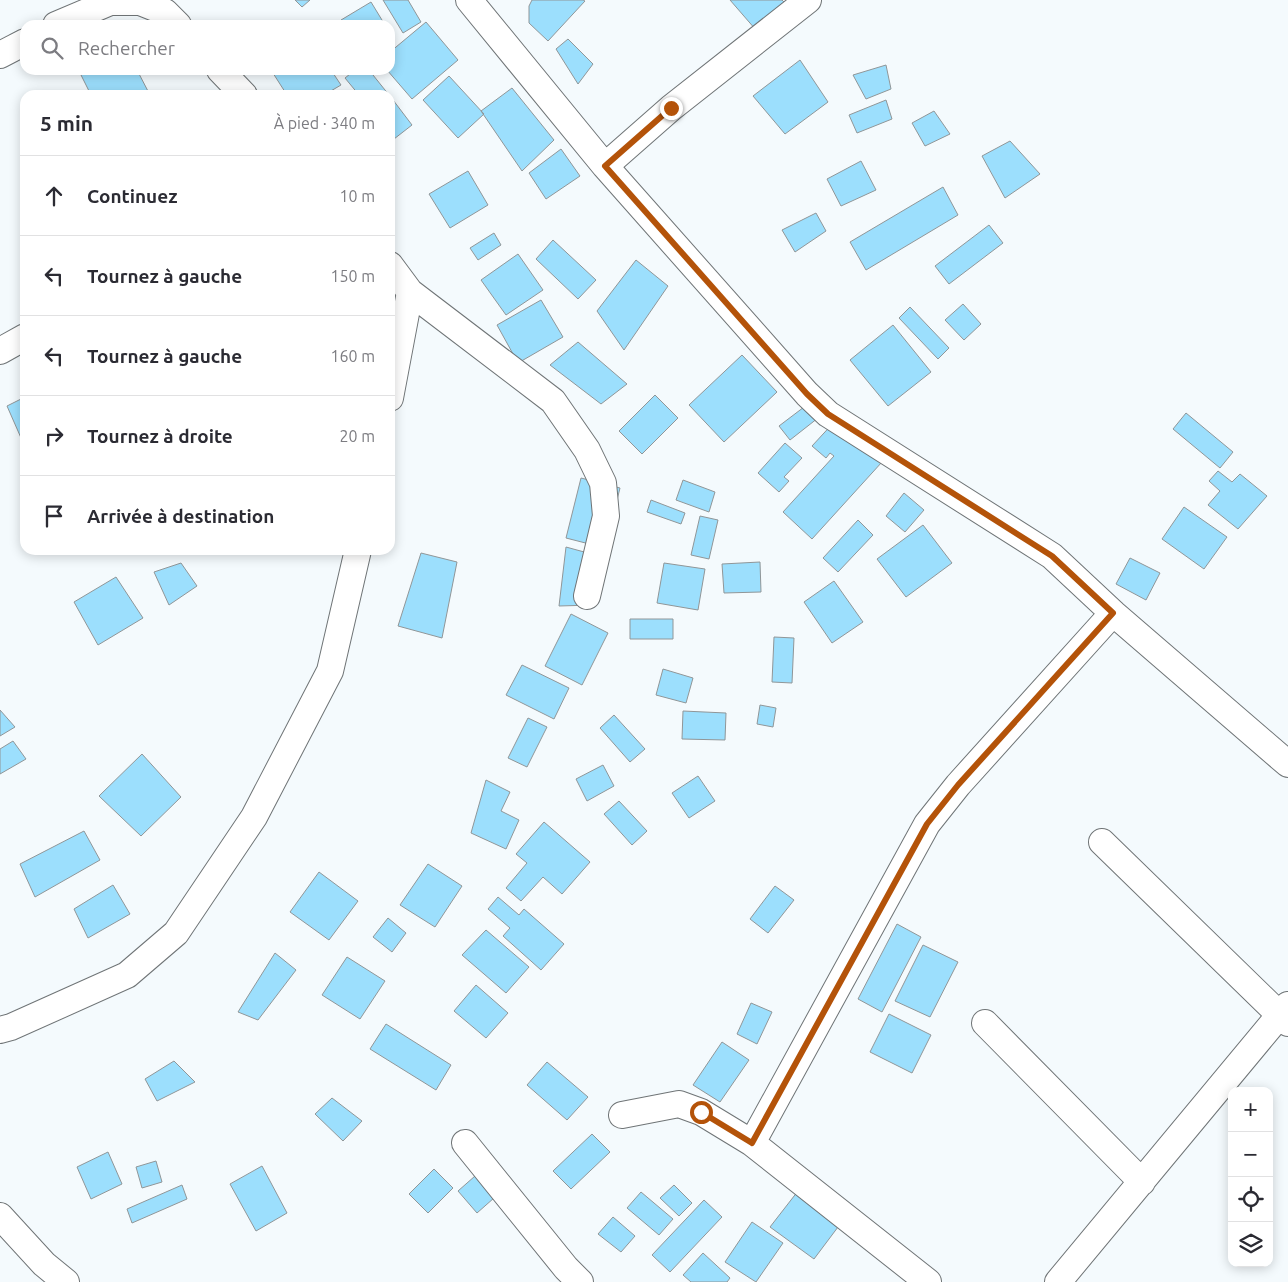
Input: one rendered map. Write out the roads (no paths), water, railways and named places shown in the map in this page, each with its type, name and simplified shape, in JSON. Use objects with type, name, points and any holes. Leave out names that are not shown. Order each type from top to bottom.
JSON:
[{"type":"street","points":[[469,0],[605,166],[807,394],[828,414],[1052,556],[1113,613],[1288,764]]},
{"type":"street","points":[[605,166],[671,108],[806,1]]},
{"type":"street","points":[[68,20],[110,2],[140,2],[165,12],[173,20]]},
{"type":"street","points":[[0,55],[20,45]]},
{"type":"street","points":[[225,75],[239,90]]},
{"type":"street","points":[[395,272],[410,292],[553,401],[587,450],[603,483],[606,516],[587,596]]},
{"type":"street","points":[[395,372],[410,292]]},
{"type":"street","points":[[0,351],[20,340]]},
{"type":"street","points":[[0,1030],[11,1027],[127,975],[176,933],[254,817],[330,671],[357,555]]},
{"type":"street","points":[[752,1143],[927,824],[958,785],[1113,613]]},
{"type":"street","points":[[1058,1282],[1285,1014],[1102,842]]},
{"type":"street","points":[[985,1023],[1142,1182]]},
{"type":"street","points":[[622,1115],[679,1104],[701,1112],[752,1143],[928,1282]]},
{"type":"street","points":[[465,1143],[566,1268],[580,1282]]},
{"type":"street","points":[[0,1216],[44,1264],[66,1282]]}]
